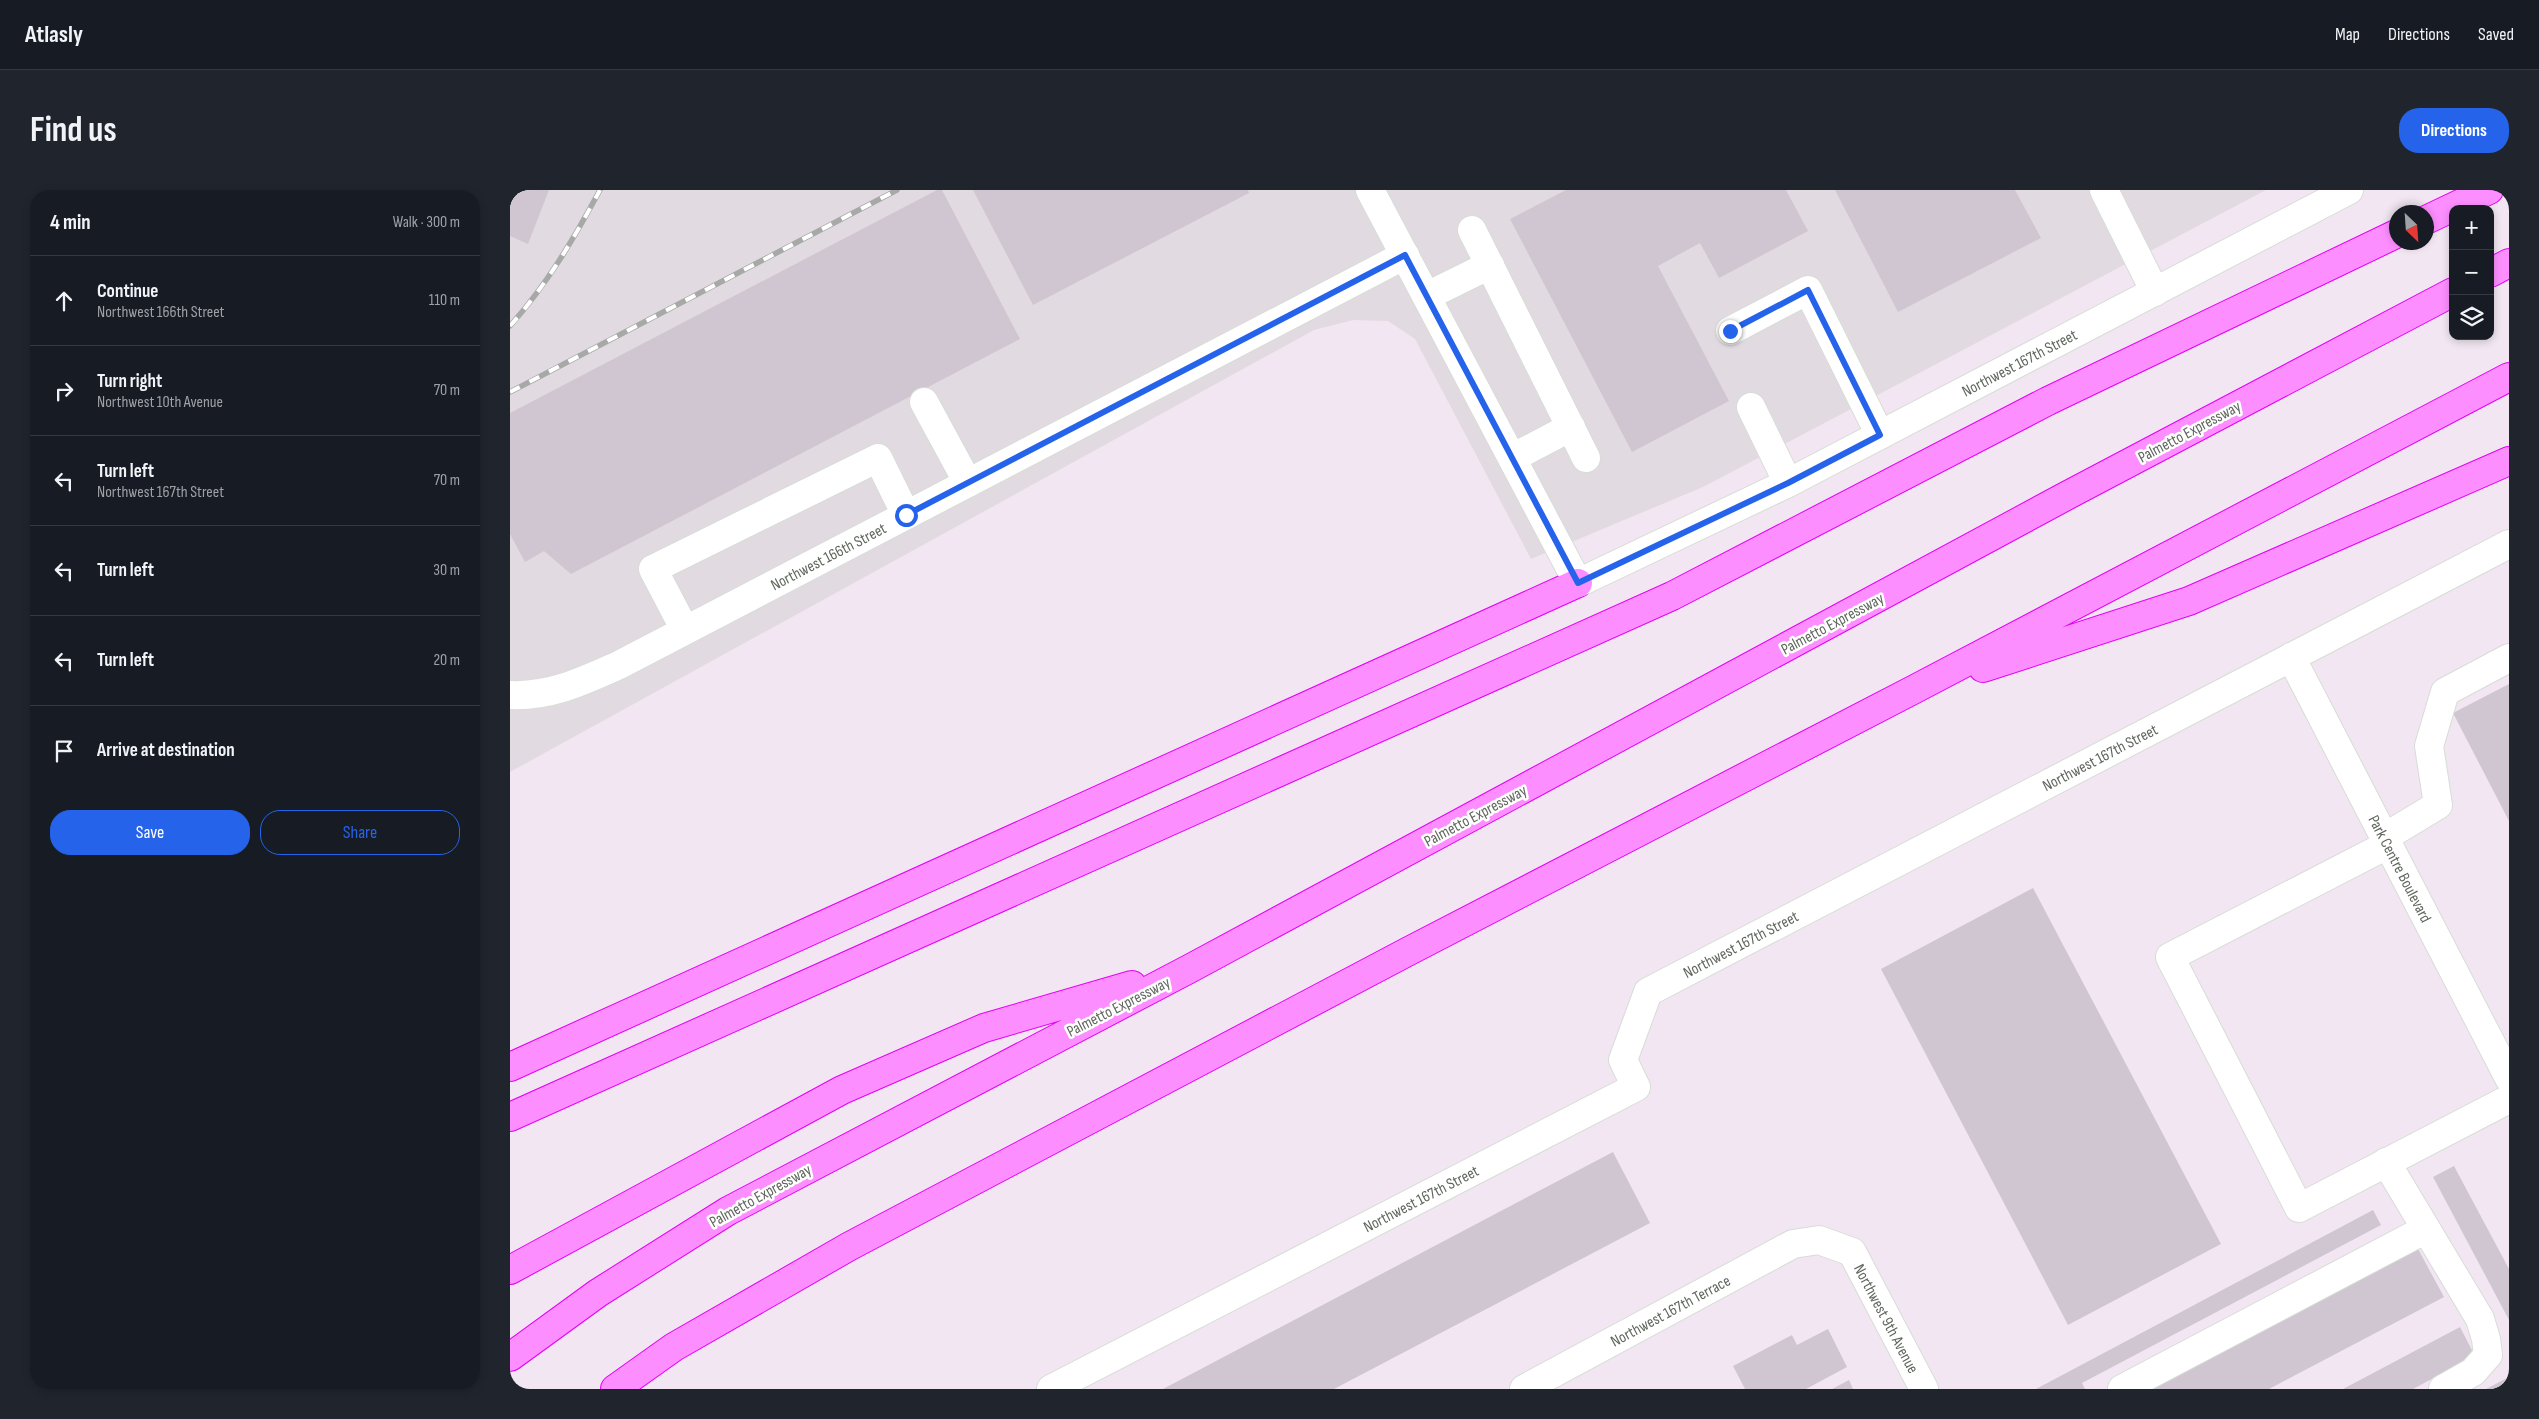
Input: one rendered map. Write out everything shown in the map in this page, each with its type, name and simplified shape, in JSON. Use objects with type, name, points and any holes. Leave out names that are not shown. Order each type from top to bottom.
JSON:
[{"type":"highway","points":[[2434,216],[2489,190]]},
{"type":"highway","points":[[510,1117],[1672,596],[2048,402],[2389,237]]},
{"type":"highway","points":[[2494,271],[2509,263]]},
{"type":"highway","name":"Palmetto Expressway","points":[[510,1357],[598,1293],[728,1211],[1192,968],[2068,495],[2449,294]]},
{"type":"highway","points":[[615,1389],[674,1347],[850,1246],[1409,951],[1913,690],[2509,376]]},
{"type":"highway","points":[[1913,690],[2189,601],[2509,461]]},
{"type":"highway","points":[[510,1067],[1578,583]]},
{"type":"highway","points":[[510,1270],[842,1090],[984,1028],[1192,968]]},
{"type":"street","points":[[2104,190],[2155,292]]},
{"type":"street","name":"Northwest 167th Street","points":[[1578,583],[1788,483],[2349,190]]},
{"type":"street","points":[[1373,191],[1578,583]]},
{"type":"street","points":[[1472,230],[1586,458]]},
{"type":"street","name":"Northwest 166th Street","points":[[510,695],[531,696],[573,686],[685,630],[1405,255]]},
{"type":"street","points":[[1427,296],[1490,265]]},
{"type":"street","points":[[1730,331],[1808,290],[1880,435]]},
{"type":"street","points":[[924,402],[968,483]]},
{"type":"street","points":[[1751,408],[1788,483]]},
{"type":"street","points":[[1512,458],[1571,427]]},
{"type":"street","points":[[685,630],[653,569],[878,458],[906,515]]},
{"type":"street","name":"Northwest 167th Street","points":[[1052,1389],[1636,1087],[1623,1060],[1648,992],[2509,544]]},
{"type":"street","name":"Park Centre Boulevard","points":[[2291,657],[2387,840],[2500,1042],[2509,1078]]},
{"type":"street","points":[[2509,658],[2445,692],[2429,746],[2438,805],[2387,840],[2170,957],[2299,1208],[2509,1099]]},
{"type":"street","points":[[2386,1162],[2480,1319],[2488,1355],[2473,1372],[2443,1389]]},
{"type":"street","points":[[2122,1389],[2426,1229]]},
{"type":"street","name":"Northwest 167th Terrace","points":[[1524,1389],[1793,1244],[1819,1240]]},
{"type":"street","name":"Northwest 9th Avenue","points":[[1819,1240],[1852,1252],[1924,1389]]},
{"type":"shaded area","points":[[510,190],[2266,190],[1703,487],[1531,559],[1415,339],[1388,321],[1353,320],[1314,330],[510,772]]},
{"type":"building","points":[[510,190],[549,190],[528,244],[510,236]]},
{"type":"building","points":[[937,190],[942,190],[1020,339],[571,574],[544,551],[525,562],[510,534],[510,413]]},
{"type":"building","points":[[973,190],[1248,190],[1249,193],[1033,305]]},
{"type":"building","points":[[1566,190],[1786,190],[1808,231],[1719,278],[1700,243],[1658,266],[1729,401],[1632,452],[1510,219]]},
{"type":"building","points":[[1835,190],[2015,190],[2041,238],[1898,312]]},
{"type":"building","points":[[2509,684],[2509,821],[2453,713]]},
{"type":"building","points":[[2033,888],[2221,1244],[2068,1325],[1881,969]]},
{"type":"building","points":[[1613,1152],[1650,1223],[1334,1389],[1163,1389]]},
{"type":"building","points":[[2454,1166],[2509,1269],[2509,1320],[2433,1177]]},
{"type":"building","points":[[2373,1210],[2381,1225],[2082,1383],[2085,1389],[2036,1389]]},
{"type":"building","points":[[2417,1247],[2444,1297],[2269,1389],[2148,1389]]},
{"type":"building","points":[[2460,1327],[2475,1356],[2413,1389],[2343,1389]]},
{"type":"building","points":[[1828,1329],[1847,1367],[1806,1389],[1745,1389],[1733,1366],[1792,1335],[1797,1345]]},
{"type":"building","points":[[2509,1377],[2509,1389],[2486,1389]]},
{"type":"building","points":[[1849,1380],[1853,1389],[1832,1389]]},
{"type":"railway","points":[[510,326],[524,310],[559,261],[600,190]]},
{"type":"railway","points":[[510,392],[897,190]]},
{"type":"route","points":[[906,515],[1405,255],[1578,583],[1788,483],[1880,435],[1808,290],[1730,331]]}]
